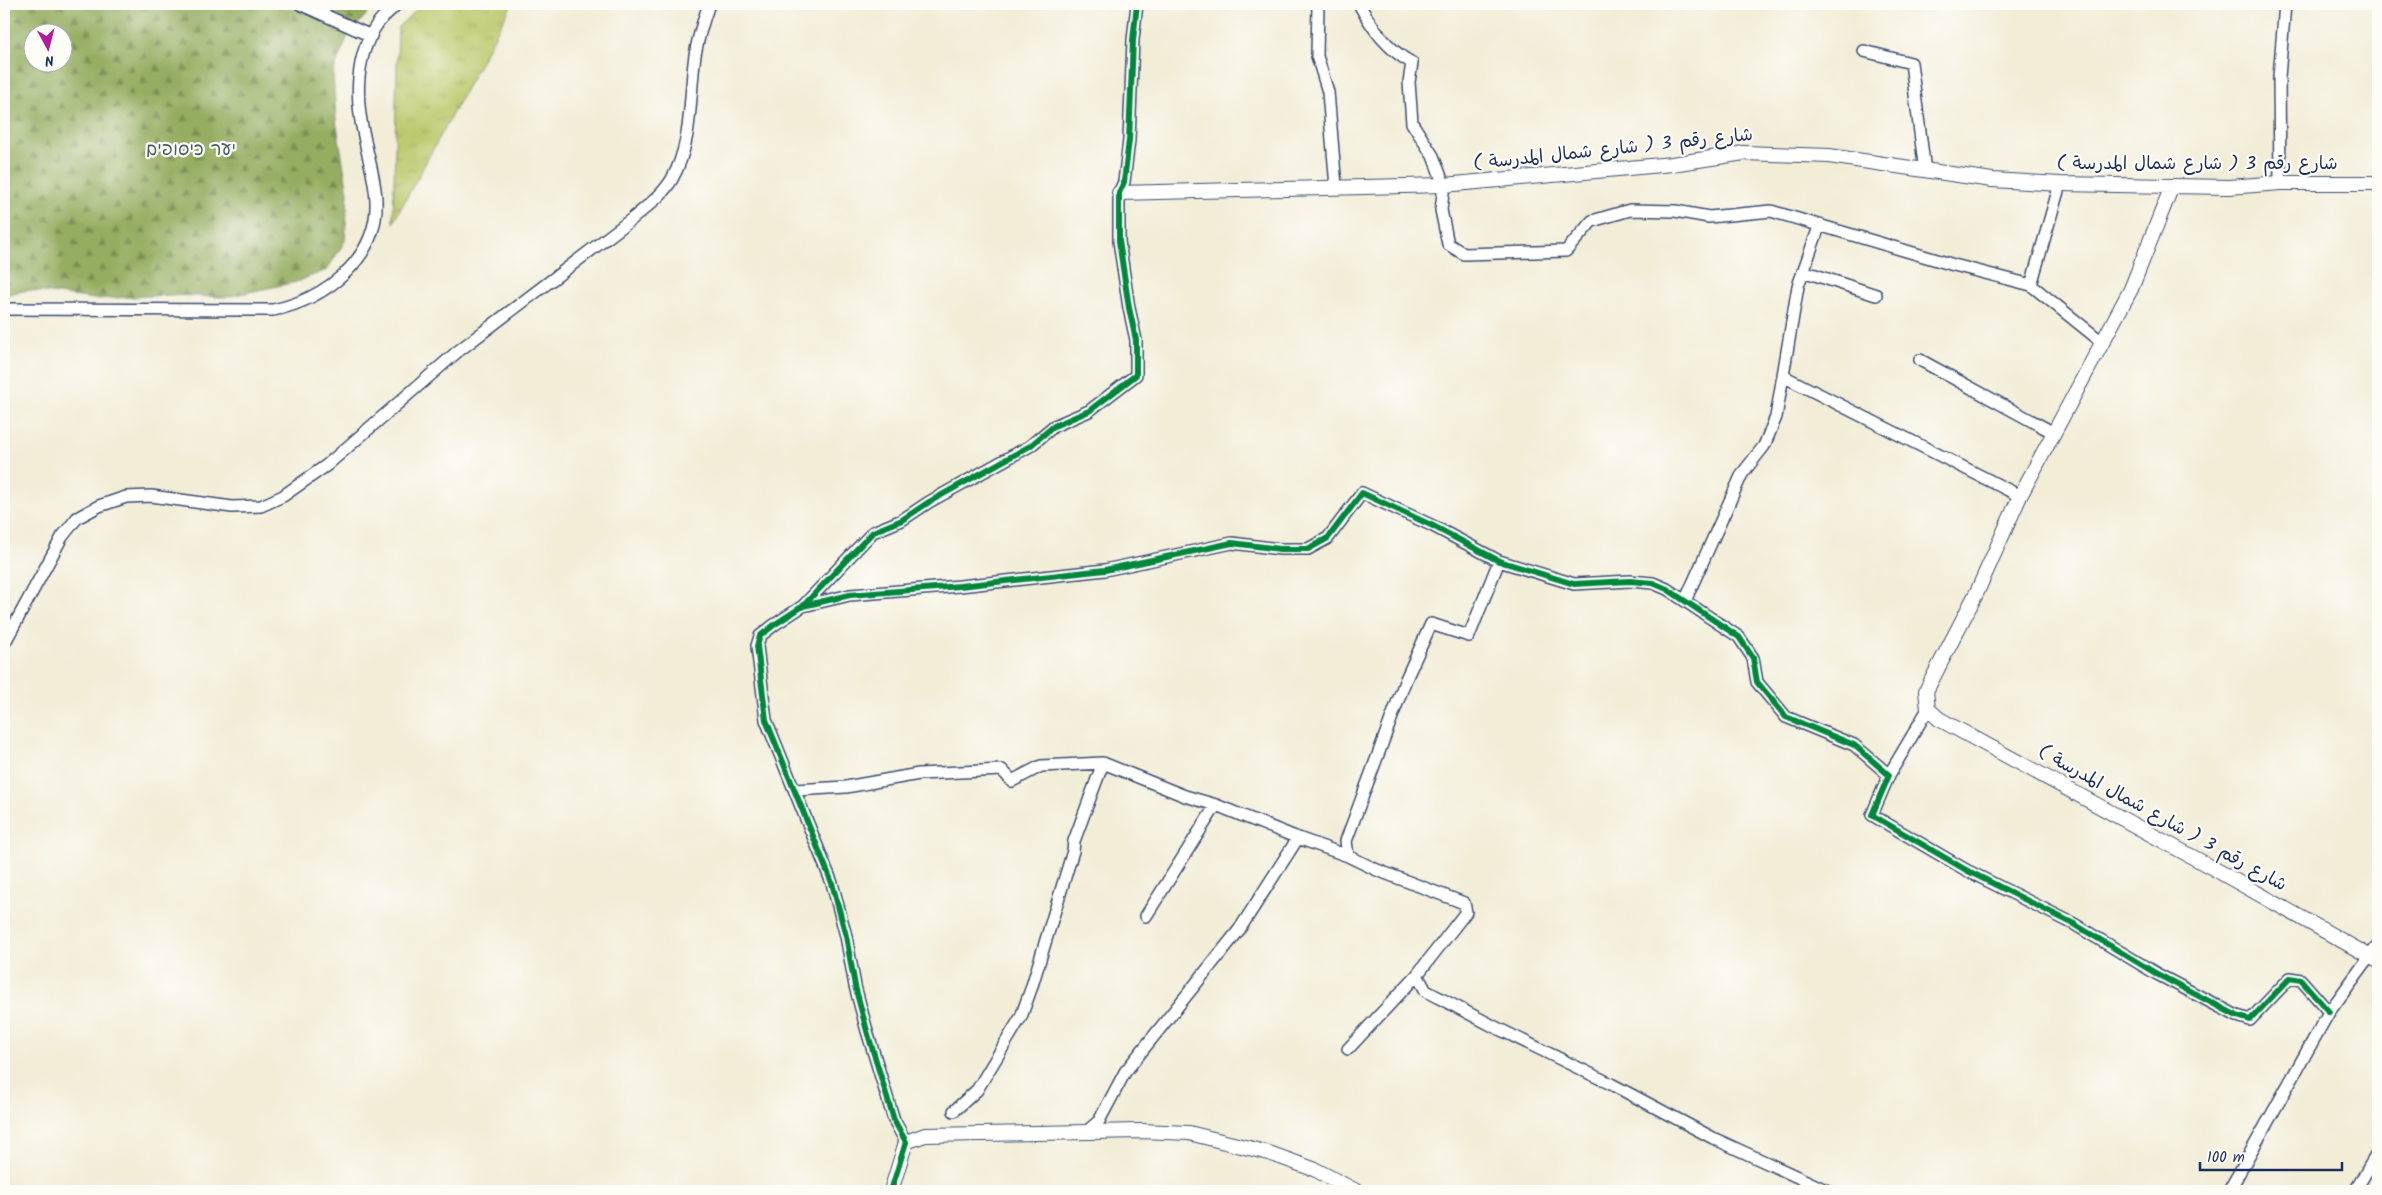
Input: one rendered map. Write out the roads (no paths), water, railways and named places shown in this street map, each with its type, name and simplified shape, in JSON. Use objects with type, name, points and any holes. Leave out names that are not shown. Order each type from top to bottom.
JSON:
[{"type":"street","points":[[300,4],[371,36]]},
{"type":"street","points":[[4,309],[273,310],[310,299],[334,283],[357,258],[368,240],[375,219],[374,180],[358,106],[361,67],[371,36],[379,21],[397,4]]},
{"type":"street","points":[[4,644],[62,537],[77,518],[99,506],[126,497],[151,496],[232,507],[261,506],[283,496],[326,465],[457,352],[659,196],[672,178],[683,150],[696,55],[709,4]]},
{"type":"street","points":[[891,1191],[906,1142],[894,1120],[867,1031],[832,883],[766,720],[757,646],[760,636],[803,606],[873,532],[902,520],[929,502],[1030,446],[1054,426],[1089,411],[1136,375],[1136,340],[1129,308],[1120,240],[1119,193],[1124,182],[1129,140],[1133,40],[1137,4]]},
{"type":"street","points":[[1318,4],[1317,56],[1328,92],[1336,187]]},
{"type":"street","points":[[1359,4],[1383,41],[1399,56],[1412,63],[1409,82],[1412,123],[1433,156],[1444,185],[1441,210],[1448,244],[1464,254],[1566,252],[1592,221],[1630,210],[1675,212],[1709,217],[1771,211],[1954,265],[2030,285],[2102,342]]},
{"type":"street","points":[[2280,183],[2279,77],[2284,4]]},
{"type":"street","points":[[1864,51],[1911,63],[1925,171]]},
{"type":"street","name":"شارع رقم 3 ( شارع شمال المدرسة )","points":[[1119,193],[1271,191],[1336,187],[1444,185],[1663,165],[1744,153],[1829,156],[1992,180],[2060,184],[2230,187],[2280,183],[2378,183]]},
{"type":"street","points":[[2030,285],[2060,184]]},
{"type":"street","points":[[2172,186],[2131,289],[2020,496],[1977,592],[1926,691],[1928,708],[1889,775],[1872,815],[1966,870],[2074,924],[2158,974],[2237,1016],[2250,1020],[2290,978],[2301,980],[2329,1012]]},
{"type":"street","points":[[1685,601],[1742,474],[1764,446],[1776,417],[1798,286],[1820,224]]},
{"type":"street","points":[[1803,271],[1876,295]]},
{"type":"street","points":[[1920,360],[2054,433]]},
{"type":"street","points":[[1783,376],[2020,496]]},
{"type":"street","points":[[803,606],[850,594],[960,586],[1105,570],[1232,543],[1280,549],[1308,549],[1328,538],[1362,493],[1433,526],[1499,561],[1574,584],[1630,581],[1653,583],[1667,588],[1739,638],[1753,658],[1757,682],[1786,717],[1854,745],[1889,775]]},
{"type":"street","points":[[1348,856],[1346,841],[1349,832],[1406,679],[1431,624],[1469,636],[1499,561]]},
{"type":"street","name":"شارع رقم 3 ( شارع شمال المدرسة )","points":[[1928,708],[1939,720],[2376,954]]},
{"type":"street","points":[[795,790],[846,787],[919,774],[1002,770],[1012,781],[1040,766],[1104,763],[1185,796],[1216,804],[1298,838],[1348,856],[1376,870],[1464,903],[1466,912],[1417,975],[1348,1049]]},
{"type":"street","points":[[954,1111],[977,1090],[1021,1017],[1070,860],[1074,841],[1104,763]]},
{"type":"street","points":[[1146,916],[1216,804]]},
{"type":"street","points":[[1086,1132],[1099,1121],[1126,1072],[1239,930],[1298,838]]},
{"type":"street","points":[[2228,1191],[2329,1012],[2376,954]]},
{"type":"street","points":[[1417,975],[1426,991],[1611,1084],[1713,1138],[1828,1191]]},
{"type":"street","points":[[906,1142],[925,1135],[1141,1131],[1189,1133],[1269,1153],[1316,1170],[1356,1191]]},
{"type":"street","points":[[2355,1191],[2378,1152]]},
{"type":"park label","name":"יער כיסופים","points":[[191,150]]}]
